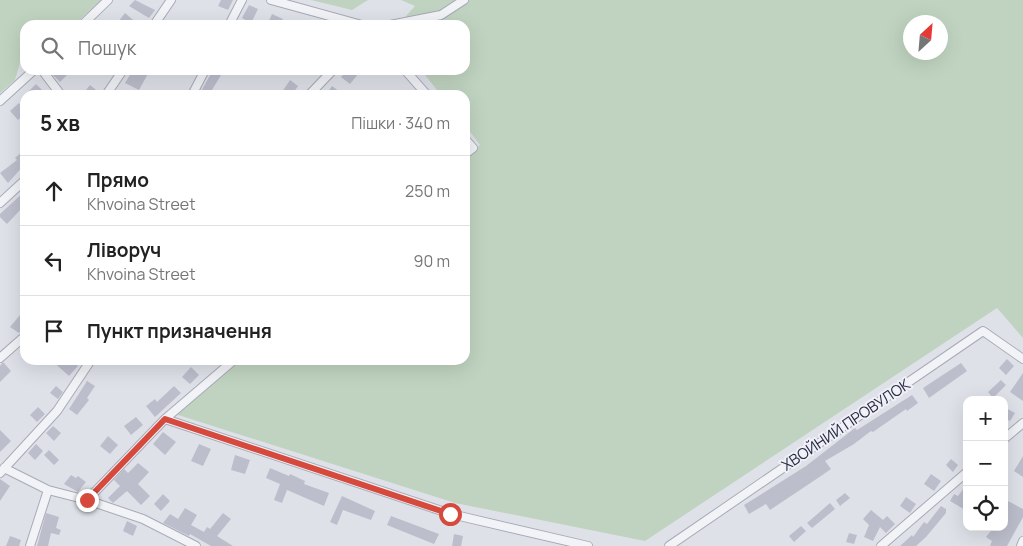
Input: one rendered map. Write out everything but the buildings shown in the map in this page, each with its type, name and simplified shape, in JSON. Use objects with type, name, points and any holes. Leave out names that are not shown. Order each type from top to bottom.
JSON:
[{"type":"street","points":[[87,20],[108,0]]},
{"type":"street","points":[[157,20],[171,0]]},
{"type":"street","points":[[232,20],[242,0]]},
{"type":"street","points":[[271,0],[344,20]]},
{"type":"street","points":[[419,20],[442,16],[464,0]]},
{"type":"street","points":[[0,101],[29,75]]},
{"type":"street","points":[[46,75],[57,90]]},
{"type":"street","points":[[109,90],[120,75]]},
{"type":"street","points":[[195,90],[202,75]]},
{"type":"street","points":[[314,90],[328,75]]},
{"type":"street","points":[[409,75],[423,90]]},
{"type":"street","points":[[0,203],[20,185]]},
{"type":"street","name":"ХВОЙНИЙ ПРОВУЛОК","points":[[669,546],[983,331],[1023,359]]},
{"type":"street","points":[[0,358],[20,340]]},
{"type":"street","points":[[88,365],[57,411],[2,471],[48,490],[87,500],[143,520],[196,546]]},
{"type":"street","points":[[87,500],[165,419],[228,365]]},
{"type":"street","points":[[165,419],[450,514],[588,546]]},
{"type":"street","points":[[1008,436],[1023,423]]},
{"type":"street","points":[[881,546],[963,475]]},
{"type":"street","points":[[30,546],[48,490]]},
{"type":"street","points":[[1021,546],[1023,541]]},
{"type":"green space","points":[[0,0],[101,0],[79,20],[20,20],[20,62],[15,80],[0,93]]},
{"type":"green space","points":[[311,0],[368,0],[352,10]]},
{"type":"green space","points":[[401,0],[1023,0],[1023,338],[997,308],[645,541],[455,503],[175,414],[233,365],[470,365],[470,154],[480,145],[470,132],[470,90],[437,90],[425,75],[470,75],[470,20],[402,20],[415,6]]},
{"type":"route","points":[[87,500],[165,419],[450,514]]}]
